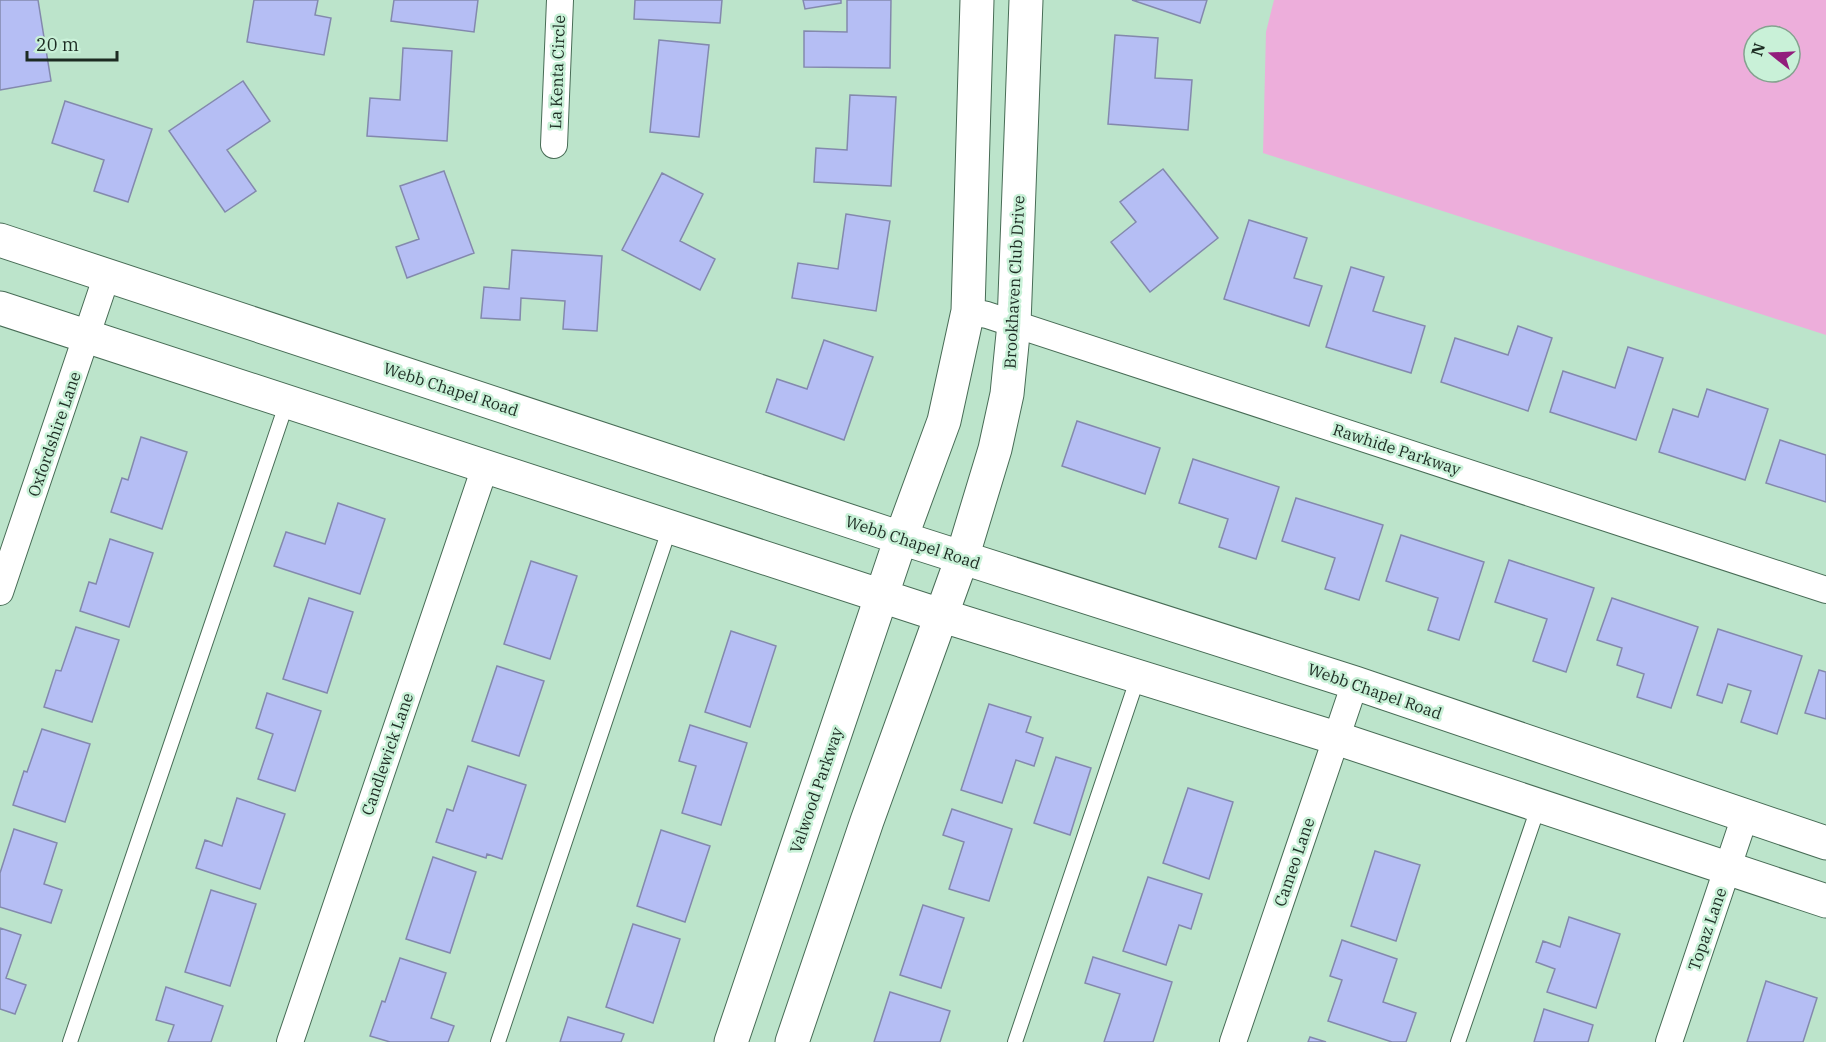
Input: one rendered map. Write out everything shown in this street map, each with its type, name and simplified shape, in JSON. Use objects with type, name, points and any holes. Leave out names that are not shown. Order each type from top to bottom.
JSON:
[{"type":"main road","points":[[901,538],[944,421],[968,311],[977,0]]},
{"type":"main road","name":"Brookhaven Club Drive","points":[[962,558],[995,449],[1007,394],[1014,324],[1026,0]]},
{"type":"main road","name":"Webb Chapel Road","points":[[0,240],[962,558],[1355,683],[1826,843]]},
{"type":"main road","points":[[0,308],[940,615],[1336,738],[1826,901]]},
{"type":"main road","name":"Valwood Parkway","points":[[731,1042],[901,538]]},
{"type":"main road","points":[[792,1042],[940,615],[962,558]]},
{"type":"street","name":"La Kenta Circle","points":[[554,145],[560,0]]},
{"type":"street","name":"Oxfordshire Lane","points":[[0,592],[107,275]]},
{"type":"street","name":"Rawhide Parkway","points":[[968,311],[1014,324],[1826,590]]},
{"type":"street","name":"Candlewick Lane","points":[[290,1042],[485,467]]},
{"type":"street","name":"Cameo Lane","points":[[1233,1042],[1355,683]]},
{"type":"street","name":"Topaz Lane","points":[[1669,1042],[1745,816]]},
{"type":"lane","points":[[70,1042],[287,402]]},
{"type":"lane","points":[[498,1042],[670,527]]},
{"type":"lane","points":[[1015,1042],[1138,676]]},
{"type":"lane","points":[[1458,1042],[1539,805]]},
{"type":"shaded area","points":[[1274,0],[1826,0],[1826,335],[1263,153],[1266,32]]},
{"type":"building","points":[[0,0],[38,0],[51,81],[0,90]]},
{"type":"building","points":[[254,0],[318,0],[315,15],[331,18],[324,55],[247,42]]},
{"type":"building","points":[[394,0],[478,0],[474,32],[391,21]]},
{"type":"building","points":[[635,0],[722,0],[720,23],[634,19]]},
{"type":"building","points":[[803,0],[841,0],[841,3],[805,9]]},
{"type":"building","points":[[847,0],[891,0],[890,68],[804,67],[804,31],[847,32]]},
{"type":"building","points":[[1132,0],[1207,0],[1200,23]]},
{"type":"building","points":[[1115,35],[1158,38],[1155,78],[1192,80],[1188,130],[1108,124]]},
{"type":"building","points":[[659,40],[709,45],[699,137],[650,132]]},
{"type":"building","points":[[403,48],[452,51],[447,141],[367,136],[370,98],[400,100]]},
{"type":"building","points":[[243,81],[270,121],[227,150],[256,191],[225,212],[169,131]]},
{"type":"building","points":[[850,95],[896,97],[891,186],[814,182],[816,148],[847,150]]},
{"type":"building","points":[[65,101],[152,129],[128,202],[94,191],[104,160],[52,143]]},
{"type":"building","points":[[1163,169],[1218,238],[1150,292],[1111,242],[1136,222],[1120,202]]},
{"type":"building","points":[[444,171],[474,253],[407,278],[396,247],[419,239],[400,186]]},
{"type":"building","points":[[662,173],[703,194],[680,241],[715,259],[700,290],[622,250]]},
{"type":"building","points":[[846,214],[890,221],[876,311],[792,298],[798,263],[838,269]]},
{"type":"building","points":[[1249,220],[1307,238],[1294,278],[1322,286],[1309,326],[1224,299]]},
{"type":"building","points":[[512,250],[602,256],[597,331],[563,329],[565,301],[521,298],[520,320],[481,318],[484,287],[509,289]]},
{"type":"building","points":[[1351,267],[1384,277],[1373,311],[1425,326],[1411,373],[1326,347]]},
{"type":"building","points":[[1518,326],[1552,338],[1528,411],[1441,382],[1455,338],[1508,355]]},
{"type":"building","points":[[824,340],[873,357],[844,440],[766,412],[777,379],[807,389]]},
{"type":"building","points":[[1628,347],[1663,358],[1636,440],[1550,412],[1563,371],[1615,388]]},
{"type":"building","points":[[1707,389],[1768,409],[1745,480],[1659,452],[1673,409],[1698,417]]},
{"type":"building","points":[[1077,421],[1160,448],[1145,494],[1062,466]]},
{"type":"building","points":[[141,437],[187,452],[162,529],[111,512],[122,478],[128,480]]},
{"type":"building","points":[[1780,440],[1826,455],[1826,502],[1766,483]]},
{"type":"building","points":[[1193,459],[1279,487],[1256,559],[1219,547],[1228,519],[1179,503]]},
{"type":"building","points":[[1296,498],[1383,525],[1359,600],[1325,589],[1335,558],[1282,541]]},
{"type":"building","points":[[338,503],[385,519],[360,594],[274,566],[286,532],[325,544]]},
{"type":"building","points":[[1401,535],[1484,562],[1459,640],[1428,630],[1438,598],[1386,581]]},
{"type":"building","points":[[110,539],[153,553],[129,627],[80,611],[89,582],[96,584]]},
{"type":"building","points":[[1509,560],[1594,588],[1566,672],[1533,661],[1547,619],[1495,602]]},
{"type":"building","points":[[531,561],[577,576],[550,659],[504,644]]},
{"type":"building","points":[[309,598],[353,612],[327,693],[283,679]]},
{"type":"building","points":[[1612,598],[1698,627],[1671,708],[1637,697],[1644,674],[1617,665],[1622,648],[1597,640]]},
{"type":"building","points":[[76,627],[119,640],[92,722],[44,707],[56,670],[61,671]]},
{"type":"building","points":[[1718,629],[1802,656],[1777,734],[1741,722],[1751,691],[1728,684],[1722,703],[1697,695]]},
{"type":"building","points":[[731,631],[776,646],[750,727],[705,712]]},
{"type":"building","points":[[497,666],[544,681],[519,756],[472,741]]},
{"type":"building","points":[[1819,670],[1826,672],[1826,719],[1805,713]]},
{"type":"building","points":[[267,693],[321,711],[295,791],[258,779],[273,734],[256,728]]},
{"type":"building","points":[[989,704],[1031,717],[1026,732],[1043,738],[1034,766],[1016,760],[1002,803],[961,790]]},
{"type":"building","points":[[690,725],[747,743],[721,825],[682,813],[696,766],[679,761]]},
{"type":"building","points":[[42,729],[90,744],[65,822],[13,805],[24,771],[27,772]]},
{"type":"building","points":[[1056,757],[1091,768],[1070,835],[1034,823]]},
{"type":"building","points":[[468,766],[526,785],[502,859],[487,854],[486,858],[436,842],[447,809],[453,811]]},
{"type":"building","points":[[1188,788],[1233,802],[1209,879],[1163,863]]},
{"type":"building","points":[[237,798],[285,814],[260,889],[196,868],[205,840],[222,846]]},
{"type":"building","points":[[952,809],[1012,829],[989,901],[949,889],[964,842],[943,835]]},
{"type":"building","points":[[14,829],[57,843],[44,884],[62,890],[51,923],[0,907],[0,873]]},
{"type":"building","points":[[661,830],[710,846],[685,922],[637,906]]},
{"type":"building","points":[[1375,851],[1420,865],[1396,941],[1351,926]]},
{"type":"building","points":[[433,857],[476,872],[450,953],[406,939]]},
{"type":"building","points":[[1148,877],[1202,894],[1191,929],[1179,925],[1166,965],[1123,951]]},
{"type":"building","points":[[211,890],[256,904],[230,986],[185,972]]},
{"type":"building","points":[[923,905],[964,918],[941,988],[900,975]]},
{"type":"building","points":[[1569,917],[1620,934],[1596,1008],[1547,992],[1555,969],[1536,962],[1543,941],[1560,947]]},
{"type":"building","points":[[633,924],[680,939],[653,1023],[606,1007]]},
{"type":"building","points":[[0,928],[21,935],[6,978],[26,985],[15,1014],[0,1009]]},
{"type":"building","points":[[1342,940],[1397,959],[1383,1002],[1416,1013],[1406,1042],[1392,1042],[1328,1021],[1342,980],[1330,976]]},
{"type":"building","points":[[1093,957],[1172,982],[1153,1042],[1104,1042],[1120,994],[1085,983]]},
{"type":"building","points":[[400,958],[446,973],[431,1018],[454,1026],[448,1042],[390,1042],[370,1036]]},
{"type":"building","points":[[1766,981],[1817,998],[1803,1042],[1747,1042]]},
{"type":"building","points":[[166,987],[223,1006],[211,1042],[168,1042],[174,1025],[156,1020]]},
{"type":"building","points":[[890,992],[950,1011],[940,1042],[874,1042]]},
{"type":"building","points":[[1544,1009],[1593,1025],[1588,1042],[1534,1042]]},
{"type":"building","points":[[568,1017],[624,1034],[621,1042],[560,1042]]},
{"type":"building","points":[[1310,1037],[1326,1042],[1308,1042]]}]
